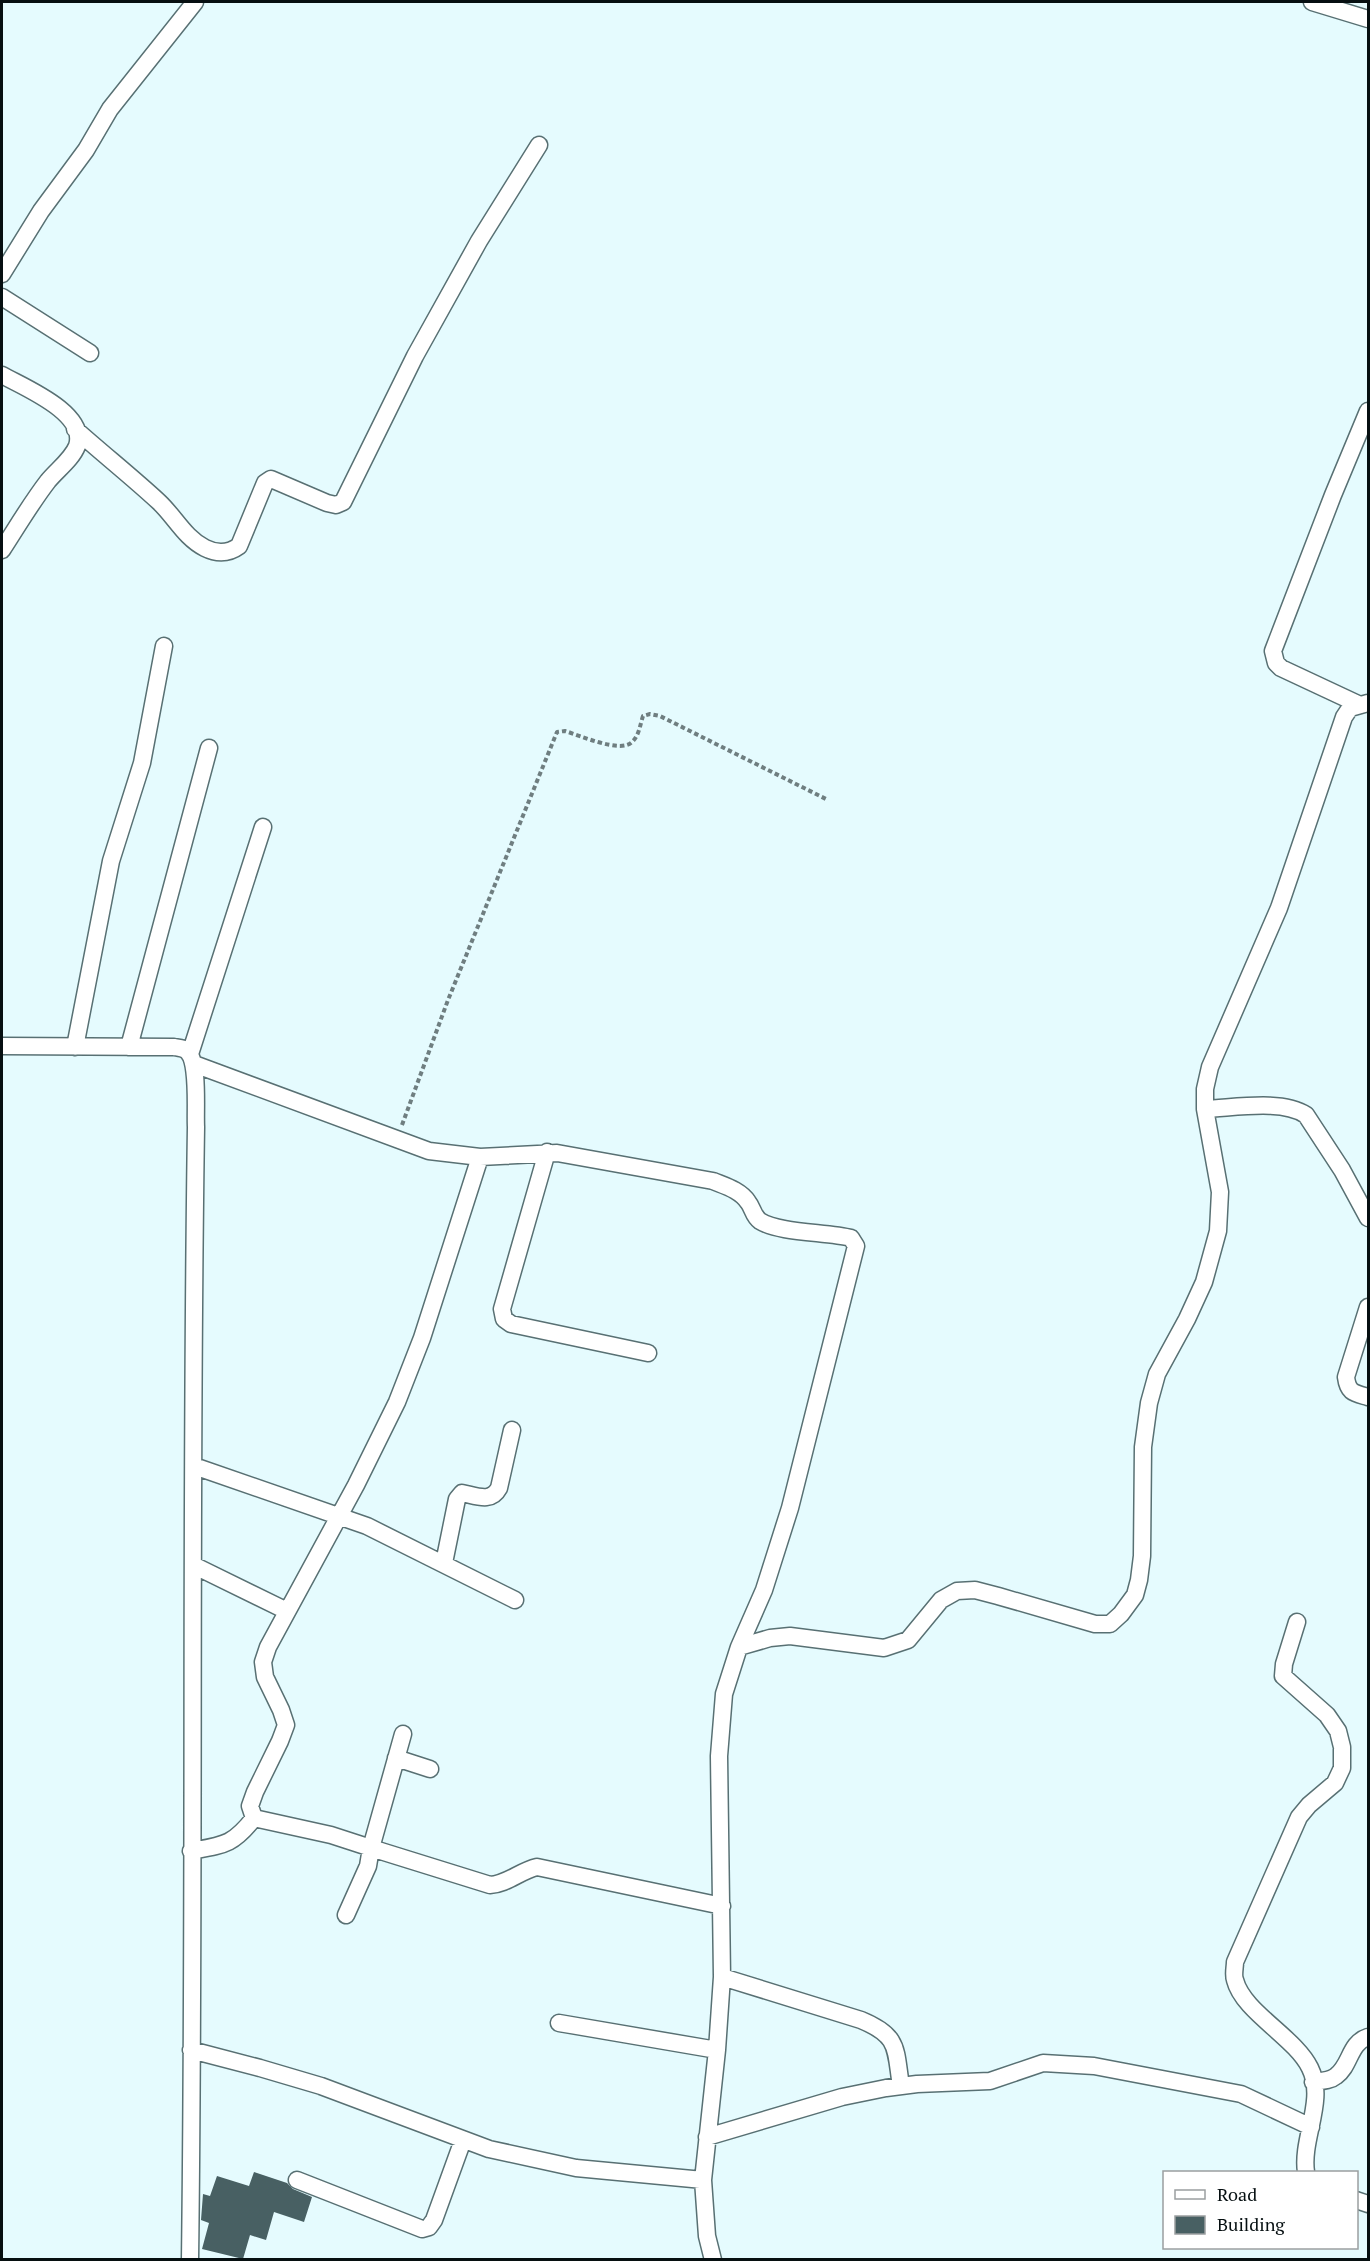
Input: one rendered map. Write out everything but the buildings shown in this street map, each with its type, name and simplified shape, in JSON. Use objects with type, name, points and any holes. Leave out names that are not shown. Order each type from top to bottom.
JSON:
[{"type":"street","points":[[2,274],[41,211],[86,150],[110,109],[195,2]]},
{"type":"street","points":[[1312,2],[1359,12]]},
{"type":"street","points":[[75,429],[161,504],[193,540],[206,549],[220,553],[231,552],[239,546],[265,483],[271,479],[327,503],[336,505],[343,501],[415,356],[479,241],[539,145]]},
{"type":"street","points":[[2,297],[90,353]]},
{"type":"street","points":[[2,375],[65,412],[78,439],[76,448],[37,495],[3,545]]},
{"type":"street","points":[[1363,703],[1281,668],[1276,663],[1273,651],[1368,411]]},
{"type":"street","points":[[75,1047],[111,861],[142,763],[164,646]]},
{"type":"street","points":[[739,1647],[770,1638],[789,1636],[884,1648],[908,1640],[941,1600],[957,1591],[975,1590],[1095,1624],[1110,1624],[1121,1614],[1135,1595],[1142,1556],[1143,1447],[1149,1403],[1157,1374],[1204,1282],[1218,1231],[1220,1192],[1205,1109],[1205,1089],[1218,1045],[1279,908],[1344,717],[1350,708],[1363,703]]},
{"type":"street","points":[[129,1047],[208,748]]},
{"type":"street","points":[[190,2259],[196,1127],[192,1059],[263,827]]},
{"type":"street","points":[[2,1046],[174,1047],[184,1049],[192,1059],[429,1151],[480,1157],[547,1152],[572,1154],[712,1181],[742,1195],[760,1221],[785,1228],[851,1238],[856,1246],[790,1508],[764,1590],[739,1647],[724,1694],[718,1756],[722,1977],[717,2050],[703,2180],[707,2236],[713,2259]]},
{"type":"street","points":[[1205,1109],[1276,1106],[1298,1110],[1306,1115],[1342,1170],[1368,1218]]},
{"type":"street","points":[[547,1152],[502,1309],[504,1319],[511,1324],[648,1353]]},
{"type":"street","points":[[254,1818],[250,1806],[286,1725],[265,1677],[263,1662],[268,1647],[339,1517],[397,1402],[422,1338],[480,1157]]},
{"type":"street","points":[[1368,1307],[1346,1377],[1347,1386],[1354,1393],[1368,1396]]},
{"type":"street","points":[[444,1563],[458,1499],[462,1493],[488,1498],[495,1495],[499,1488],[512,1430]]},
{"type":"street","points":[[194,1466],[367,1526],[515,1599]]},
{"type":"street","points":[[192,1565],[287,1611]]},
{"type":"street","points":[[1297,1622],[1284,1664],[1283,1676],[1327,1715],[1338,1731],[1342,1747],[1342,1768],[1335,1783],[1309,1805],[1290,1834],[1235,1962],[1235,1980],[1246,1999],[1299,2051],[1311,2069],[1315,2092],[1304,2161],[1306,2171]]},
{"type":"street","points":[[346,1915],[368,1866],[403,1734]]},
{"type":"street","points":[[396,1758],[430,1769]]},
{"type":"street","points":[[254,1818],[331,1835],[490,1885],[502,1884],[525,1870],[537,1868],[722,1906]]},
{"type":"street","points":[[191,1851],[221,1846],[233,1841],[254,1818]]},
{"type":"street","points":[[722,1977],[879,2027],[889,2036],[894,2045],[901,2086]]},
{"type":"street","points":[[559,2024],[717,2050]]},
{"type":"street","points":[[1313,2082],[1335,2078],[1342,2071],[1359,2041],[1368,2037]]},
{"type":"street","points":[[191,2050],[312,2083],[489,2149],[576,2168],[703,2180]]},
{"type":"street","points":[[707,2138],[842,2097],[901,2086],[990,2081],[1043,2063],[1069,2063],[1241,2094],[1311,2127]]},
{"type":"street","points":[[297,2180],[422,2229],[429,2227],[434,2220],[463,2140]]},
{"type":"path","points":[[396,1140],[448,1000],[557,732],[565,731],[624,747],[630,745],[636,737],[643,716],[650,714],[660,716],[826,799]]}]
